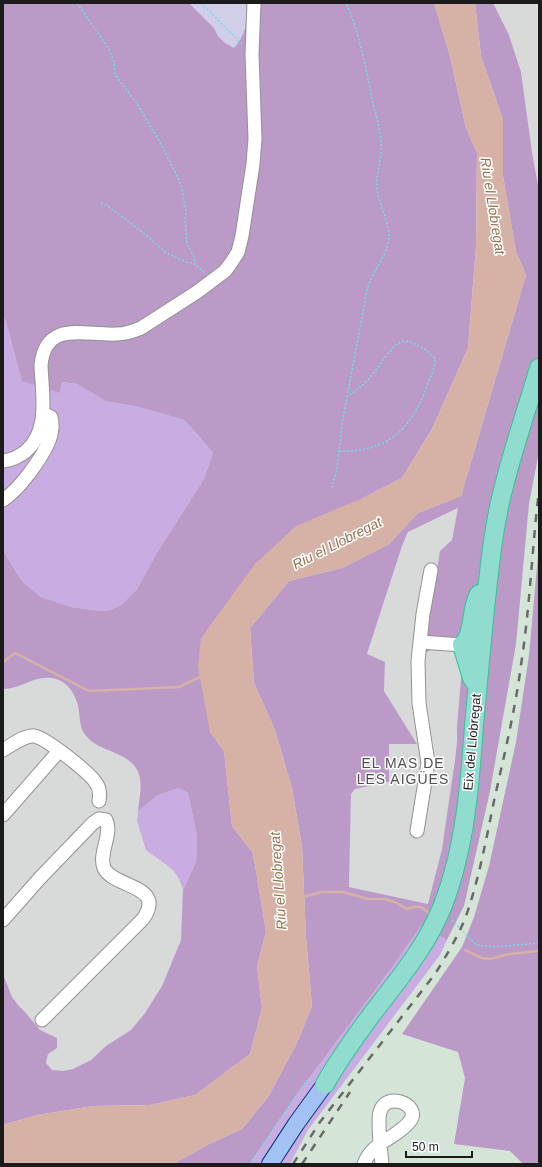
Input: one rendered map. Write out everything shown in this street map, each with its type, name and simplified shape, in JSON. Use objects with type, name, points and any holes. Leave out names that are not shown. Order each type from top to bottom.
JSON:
[{"type":"highway","name":"Eix del Llobregat","points":[[325,1084],[343,1054],[411,964],[421,948],[442,907],[450,884],[460,844],[472,754],[487,592],[498,514],[504,488],[539,368]]},
{"type":"highway","name":"Eix del Llobregat","points":[[325,1084],[362,1042],[425,959],[447,915],[462,870],[469,839],[476,791],[491,622],[503,526],[512,486],[539,396]]},
{"type":"highway","points":[[478,685],[474,683],[472,678],[462,645],[465,643],[468,635],[473,606],[478,595],[481,592],[487,592]]},
{"type":"main road","name":"Eix del Llobregat","points":[[270,1164],[296,1124],[325,1084]]},
{"type":"street","points":[[3,461],[11,460],[20,456],[33,444],[39,432],[43,413],[40,365],[44,349],[53,338],[68,333],[117,334],[134,331],[160,316],[225,271],[235,257],[240,245],[245,222],[255,139],[252,54],[254,3]]},
{"type":"street","points":[[3,500],[10,496],[35,465],[50,440],[52,430],[51,417],[43,413]]},
{"type":"street","points":[[417,831],[428,763],[418,691],[423,614],[431,570]]},
{"type":"street","points":[[420,642],[462,645]]},
{"type":"street","points":[[3,750],[27,737],[39,737],[59,751],[96,782],[99,790],[99,801]]},
{"type":"street","points":[[3,815],[59,751]]},
{"type":"street","points":[[3,920],[40,878],[93,823],[99,819],[106,820],[108,823],[102,860],[104,868],[108,873],[122,882],[140,890],[148,901],[148,909],[143,920],[42,1020]]},
{"type":"street","points":[[364,1164],[370,1153],[381,1143],[382,1164]]},
{"type":"path","points":[[77,3],[106,42],[112,56],[115,73],[118,79],[130,93],[163,148],[182,189],[186,212],[187,244],[194,257],[195,264]]},
{"type":"path","points":[[201,3],[231,35],[252,54]]},
{"type":"path","points":[[332,488],[340,451],[346,397],[368,283],[384,256],[388,243],[389,232],[377,184],[382,155],[381,131],[352,16],[346,3]]},
{"type":"path","points":[[101,203],[108,206],[150,238],[166,254],[195,264],[211,281]]},
{"type":"path","points":[[340,451],[359,451],[375,447],[401,430],[418,408],[436,359],[413,343],[402,341],[397,343],[364,384],[346,397]]},
{"type":"path","points":[[447,915],[476,945],[501,947],[539,943]]},
{"type":"path","points":[[250,1164],[306,1082],[325,1084]]},
{"type":"shaded area","points":[[3,3],[189,3],[214,28],[218,36],[225,43],[234,48],[244,33],[247,3],[434,3],[450,56],[466,128],[477,153],[476,246],[468,348],[432,429],[402,478],[363,498],[255,564],[210,732],[224,751],[232,826],[253,853],[266,932],[257,967],[262,1008],[250,1054],[195,1095],[150,1105],[94,1106],[37,1115],[3,1125],[3,974],[12,997],[18,1005],[40,1030],[57,1038],[57,1048],[48,1054],[46,1063],[52,1070],[63,1071],[73,1069],[91,1060],[106,1046],[131,1030],[145,1013],[162,986],[181,940],[183,890],[196,862],[197,836],[188,793],[178,788],[157,796],[138,811],[140,778],[136,768],[131,762],[89,739],[84,733],[80,723],[75,697],[65,684],[56,679],[42,678],[16,687],[3,689],[3,550],[19,577],[26,585],[41,597],[71,607],[101,611],[110,610],[121,605],[137,589],[158,551],[204,479],[213,453],[184,420],[139,407],[105,401],[77,384],[62,382],[60,393],[22,381],[7,324],[3,316]]},
{"type":"shaded area","points":[[189,3],[247,3],[242,40],[234,48],[225,43],[218,36],[214,28]]},
{"type":"shaded area","points":[[475,3],[493,3],[509,35],[521,72],[539,191],[539,452],[529,504],[516,644],[490,791],[464,906],[447,940],[421,926],[298,1093],[250,1164],[167,1164],[175,1163],[209,1144],[242,1129],[268,1097],[297,1043],[312,1006],[306,937],[302,847],[292,788],[275,730],[254,683],[250,628],[289,581],[342,568],[389,544],[418,513],[461,496],[526,275],[516,252],[503,176],[503,120],[481,56]],"holes":[[[458,508],[452,540],[440,551],[423,655],[435,648],[447,649],[456,652],[462,666],[455,760],[442,849],[428,904],[349,887],[351,794],[355,789],[389,782],[389,744],[417,744],[384,691],[385,662],[367,654],[402,546],[408,532]]]},
{"type":"shaded area","points":[[493,3],[539,3],[539,191],[521,72],[509,35]]},
{"type":"shaded area","points":[[3,316],[7,324],[60,393],[62,382],[77,384],[105,401],[139,407],[184,420],[213,453],[204,479],[158,551],[137,589],[121,605],[110,610],[101,611],[71,607],[41,597],[26,585],[19,577],[3,550]]},
{"type":"shaded area","points":[[539,452],[539,544],[529,655],[516,742],[489,866],[474,917],[462,947],[403,1034],[458,1052],[465,1078],[454,1144],[510,1151],[523,1164],[290,1164],[308,1130],[440,955],[464,906],[529,504]]},
{"type":"shaded area","points":[[459,508],[424,654],[431,649],[445,648],[457,652],[462,666],[457,742],[448,811],[442,849],[429,904],[349,887],[351,794],[355,789],[389,782],[389,744],[417,744],[384,691],[385,662],[367,655],[402,546],[409,532]]},
{"type":"shaded area","points":[[539,544],[539,1164],[523,1164],[510,1151],[454,1144],[465,1078],[458,1052],[402,1034],[462,947],[474,917],[489,866],[516,742],[529,655]]},
{"type":"shaded area","points":[[47,677],[57,679],[66,684],[73,693],[91,741],[131,761],[137,769],[140,780],[137,821],[155,857],[173,870],[179,879],[183,890],[184,900],[181,940],[162,986],[145,1013],[131,1030],[106,1046],[91,1060],[73,1069],[63,1071],[52,1070],[46,1063],[48,1054],[57,1038],[40,1030],[18,1005],[12,997],[3,974],[3,689],[17,686],[36,678]]},
{"type":"shaded area","points":[[178,788],[188,793],[197,836],[196,862],[183,890],[179,879],[173,870],[146,850],[137,821],[138,811],[157,796]]},
{"type":"shaded area","points":[[421,926],[447,940],[440,955],[308,1130],[290,1164],[250,1164],[298,1093]]},
{"type":"water","name":"Riu el Llobregat","points":[[434,3],[475,3],[481,56],[503,120],[503,176],[516,252],[526,275],[461,496],[418,513],[389,544],[342,568],[289,581],[250,628],[254,683],[275,730],[292,788],[302,847],[306,937],[312,1006],[297,1043],[268,1097],[242,1129],[209,1144],[175,1163],[3,1164],[3,1125],[37,1115],[94,1106],[150,1105],[195,1095],[250,1054],[262,1008],[257,967],[266,932],[253,853],[232,826],[224,751],[210,732],[198,667],[201,638],[255,564],[296,526],[363,498],[402,478],[432,429],[468,348],[476,246],[477,153],[466,128],[450,56]]},
{"type":"waterway","points":[[3,662],[15,653],[89,691],[179,687],[202,676]]},
{"type":"waterway","points":[[302,897],[322,892],[343,892],[368,899],[385,899],[395,902],[407,909],[419,907],[429,913]]},
{"type":"waterway","points":[[465,950],[482,958],[490,959],[509,954],[539,951]]},
{"type":"railway","points":[[293,1164],[320,1122],[435,974],[456,939],[466,916],[482,859],[519,682],[527,621],[539,490]]},
{"type":"railway","points":[[302,1164],[350,1092]]},
{"type":"district","name":"EL MAS DE LES AIGÜES","points":[[403,772]]}]
